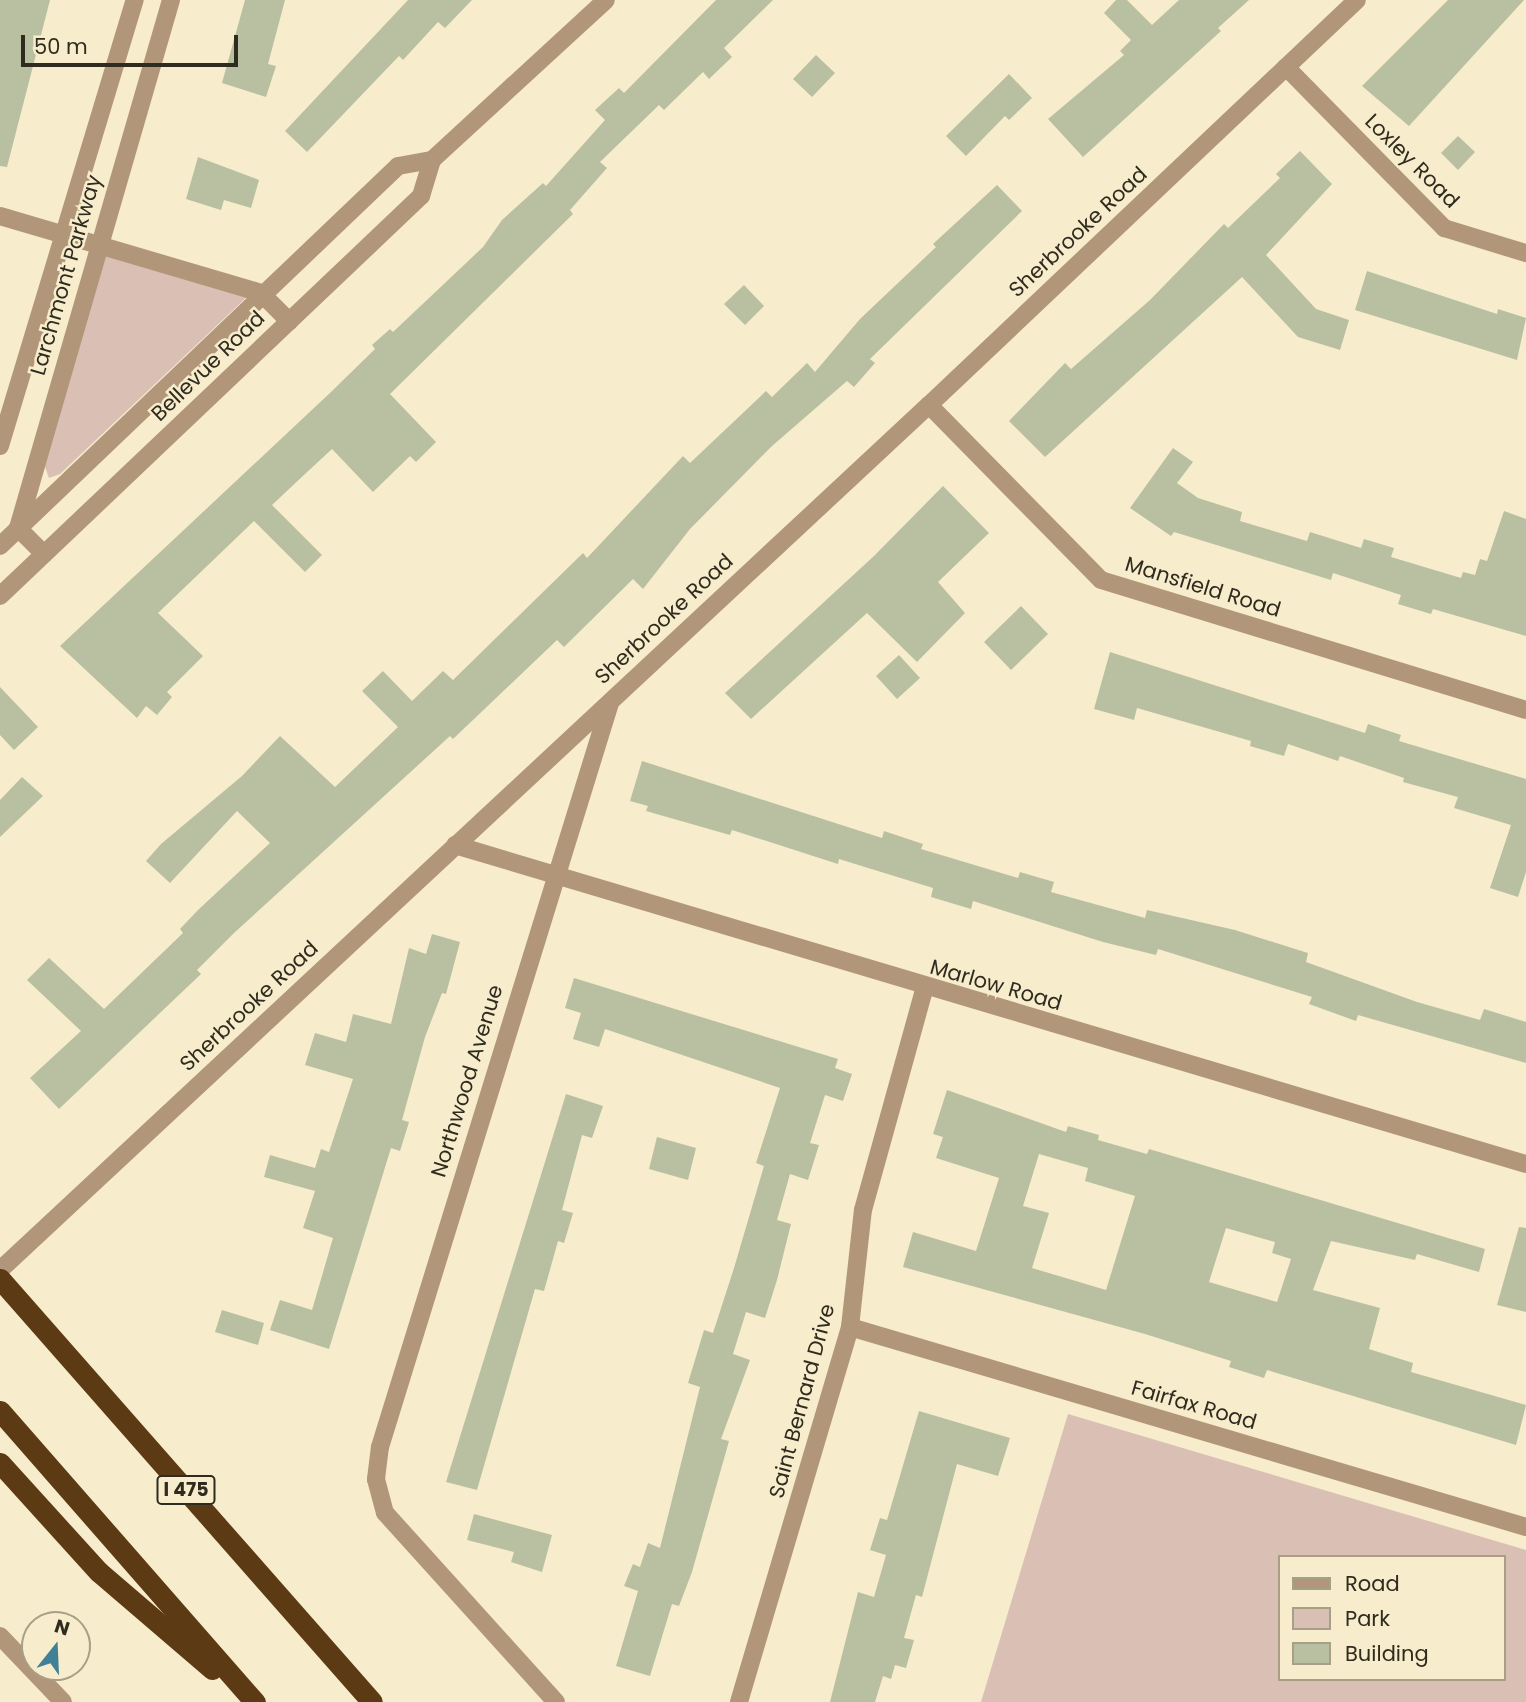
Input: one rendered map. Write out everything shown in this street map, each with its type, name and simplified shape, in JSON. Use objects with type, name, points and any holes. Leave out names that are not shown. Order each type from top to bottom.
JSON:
[{"type":"highway","name":"I 475","points":[[0,1279],[372,1702]]},
{"type":"highway","points":[[0,1411],[253,1702]]},
{"type":"highway","points":[[0,1463],[99,1572],[253,1702]]},
{"type":"street","name":"Larchmont Parkway","points":[[0,446],[135,0]]},
{"type":"street","name":"Larchmont Parkway","points":[[18,528],[97,245],[171,0]]},
{"type":"street","points":[[432,160],[606,0]]},
{"type":"street","name":"Sherbrooke Road","points":[[0,1270],[929,405],[1357,0]]},
{"type":"street","name":"Loxley Road","points":[[1286,67],[1444,228],[1526,253]]},
{"type":"street","name":"Bellevue Road","points":[[0,546],[261,293],[398,166],[432,160],[421,196],[0,596]]},
{"type":"street","points":[[0,216],[261,293],[289,321]]},
{"type":"street","name":"Mansfield Road","points":[[929,405],[1101,580],[1526,710]]},
{"type":"street","points":[[18,528],[44,554]]},
{"type":"street","name":"Northwood Avenue","points":[[556,1702],[385,1513],[376,1479],[380,1447],[553,877],[611,699]]},
{"type":"street","name":"Marlow Road","points":[[455,845],[925,988],[1526,1164]]},
{"type":"street","name":"Saint Bernard Drive","points":[[739,1702],[850,1327],[863,1210],[925,988]]},
{"type":"street","name":"Fairfax Road","points":[[850,1327],[1526,1527]]},
{"type":"street","points":[[0,1636],[63,1702]]},
{"type":"green space","points":[[102,254],[249,295],[60,474],[49,478],[43,461]]},
{"type":"green space","points":[[1068,1414],[1526,1550],[1526,1702],[981,1702]]},
{"type":"building","points":[[0,0],[50,0],[7,167],[0,166]]},
{"type":"building","points":[[245,0],[285,0],[268,64],[276,66],[266,97],[222,83]]},
{"type":"building","points":[[408,0],[472,0],[445,28],[438,22],[403,60],[399,56],[307,152],[285,131]]},
{"type":"building","points":[[716,0],[773,0],[724,48],[732,57],[709,79],[703,72],[664,110],[659,105],[600,162],[607,168],[570,210],[573,214],[390,394],[436,442],[416,462],[410,456],[373,492],[332,449],[272,505],[322,555],[305,572],[254,521],[158,613],[203,656],[167,692],[172,697],[157,715],[146,706],[137,718],[60,646],[331,392],[375,349],[372,345],[390,329],[393,332],[483,247],[502,220],[543,183],[546,186],[605,120],[595,110],[619,88],[624,93]]},
{"type":"building","points":[[1116,0],[1127,0],[1152,25],[1179,0],[1249,0],[1218,28],[1221,31],[1083,157],[1048,119],[1124,55],[1120,51],[1131,40],[1104,13]]},
{"type":"building","points":[[1448,0],[1524,0],[1409,126],[1362,86]]},
{"type":"building","points":[[816,55],[835,73],[812,97],[793,79]]},
{"type":"building","points":[[1009,74],[1032,98],[1009,120],[1005,116],[966,156],[946,136]]},
{"type":"building","points":[[1458,136],[1475,152],[1458,170],[1441,153]]},
{"type":"building","points":[[1300,151],[1332,184],[1266,255],[1316,309],[1349,320],[1340,350],[1298,337],[1242,277],[1045,457],[1009,421],[1065,363],[1071,369],[1150,300],[1224,224],[1228,228],[1280,178],[1276,174]]},
{"type":"building","points":[[198,157],[259,180],[251,208],[224,200],[221,210],[186,199]]},
{"type":"building","points":[[997,185],[1022,211],[870,359],[875,363],[854,387],[847,381],[772,446],[690,529],[643,589],[633,579],[564,647],[557,640],[453,739],[450,736],[234,933],[197,970],[201,974],[59,1109],[30,1078],[81,1031],[27,980],[49,958],[104,1009],[183,933],[180,929],[198,910],[270,843],[237,811],[170,883],[146,861],[161,844],[242,776],[280,736],[335,787],[398,727],[362,691],[383,671],[412,701],[443,671],[453,680],[583,553],[587,558],[683,456],[690,463],[766,391],[772,397],[807,363],[815,372],[860,319],[936,247],[933,244]]},
{"type":"building","points":[[1367,271],[1497,314],[1498,309],[1526,318],[1517,360],[1355,310]]},
{"type":"building","points":[[744,285],[764,306],[745,325],[724,304]]},
{"type":"building","points":[[1173,448],[1193,462],[1177,483],[1198,498],[1242,512],[1240,521],[1307,541],[1310,532],[1361,548],[1364,539],[1394,548],[1391,557],[1461,578],[1463,572],[1475,575],[1480,559],[1487,561],[1504,511],[1526,519],[1526,636],[1433,609],[1431,614],[1398,604],[1401,595],[1333,573],[1331,580],[1174,532],[1171,536],[1130,508]]},
{"type":"building","points":[[943,486],[989,533],[938,582],[965,613],[917,662],[867,613],[751,719],[725,693],[874,556]]},
{"type":"building","points":[[1021,606],[1048,634],[1011,670],[984,642]]},
{"type":"building","points":[[1110,652],[1365,733],[1368,724],[1401,735],[1399,741],[1526,779],[1526,872],[1518,897],[1490,888],[1511,825],[1454,808],[1458,797],[1403,782],[1404,778],[1340,756],[1338,761],[1288,744],[1284,756],[1250,746],[1251,741],[1137,708],[1134,720],[1094,709]]},
{"type":"building","points":[[899,655],[920,678],[897,699],[876,676]]},
{"type":"building","points":[[0,687],[38,727],[14,750],[0,735]]},
{"type":"building","points":[[642,761],[882,838],[884,831],[923,844],[921,849],[1018,878],[1020,872],[1054,882],[1051,892],[1145,918],[1147,910],[1235,930],[1308,953],[1306,962],[1417,1002],[1480,1020],[1484,1009],[1526,1022],[1526,1063],[1358,1015],[1356,1021],[1309,1004],[1312,997],[1158,949],[1156,955],[1103,942],[973,901],[971,909],[931,897],[933,888],[839,859],[838,864],[732,830],[730,835],[646,811],[648,806],[630,801]]},
{"type":"building","points":[[22,777],[43,796],[0,837],[0,800]]},
{"type":"building","points":[[432,934],[460,942],[446,994],[442,993],[425,1037],[402,1120],[409,1122],[400,1151],[391,1148],[329,1349],[270,1330],[280,1300],[312,1310],[333,1238],[303,1228],[315,1191],[264,1177],[270,1155],[315,1168],[321,1149],[329,1152],[353,1079],[305,1065],[315,1033],[346,1042],[353,1014],[391,1024],[409,948],[426,954]]},
{"type":"building","points":[[574,978],[838,1059],[835,1068],[852,1074],[843,1101],[825,1095],[810,1143],[819,1145],[808,1180],[790,1174],[777,1220],[791,1224],[777,1280],[765,1318],[746,1312],[733,1354],[750,1360],[721,1439],[729,1441],[692,1572],[679,1606],[672,1604],[650,1676],[616,1666],[638,1591],[624,1586],[633,1564],[640,1567],[648,1543],[660,1548],[700,1387],[688,1383],[704,1330],[713,1333],[734,1268],[764,1166],[756,1163],[780,1088],[605,1029],[599,1047],[573,1039],[581,1013],[565,1008]]},
{"type":"building","points":[[947,1090],[1066,1132],[1068,1126],[1099,1135],[1098,1140],[1147,1154],[1149,1149],[1485,1249],[1479,1272],[1417,1254],[1415,1260],[1331,1241],[1313,1290],[1380,1308],[1369,1349],[1413,1363],[1411,1372],[1526,1405],[1516,1445],[1267,1370],[1264,1378],[1229,1367],[1231,1361],[1145,1334],[903,1267],[913,1232],[976,1251],[999,1178],[936,1158],[943,1137],[933,1134]],"holes":[[[1039,1154],[1088,1168],[1085,1181],[1135,1196],[1106,1290],[1032,1268],[1049,1213],[1023,1206]],[[1226,1228],[1275,1242],[1272,1253],[1291,1259],[1277,1302],[1209,1282]]]},
{"type":"building","points":[[566,1094],[603,1106],[592,1138],[582,1135],[562,1210],[573,1213],[564,1243],[558,1241],[544,1291],[535,1289],[477,1490],[446,1482]]},
{"type":"building","points":[[657,1137],[696,1148],[688,1180],[649,1169]]},
{"type":"building","points":[[1519,1227],[1526,1228],[1526,1312],[1497,1305]]},
{"type":"building","points":[[222,1310],[264,1323],[258,1345],[215,1332]]},
{"type":"building","points":[[919,1411],[1010,1438],[998,1476],[957,1464],[922,1597],[916,1595],[904,1638],[914,1640],[906,1668],[895,1665],[891,1679],[883,1676],[875,1702],[830,1702],[858,1592],[874,1597],[886,1555],[870,1550],[880,1518],[887,1520]]},
{"type":"building","points":[[474,1514],[552,1535],[542,1572],[511,1562],[514,1552],[467,1540]]}]
